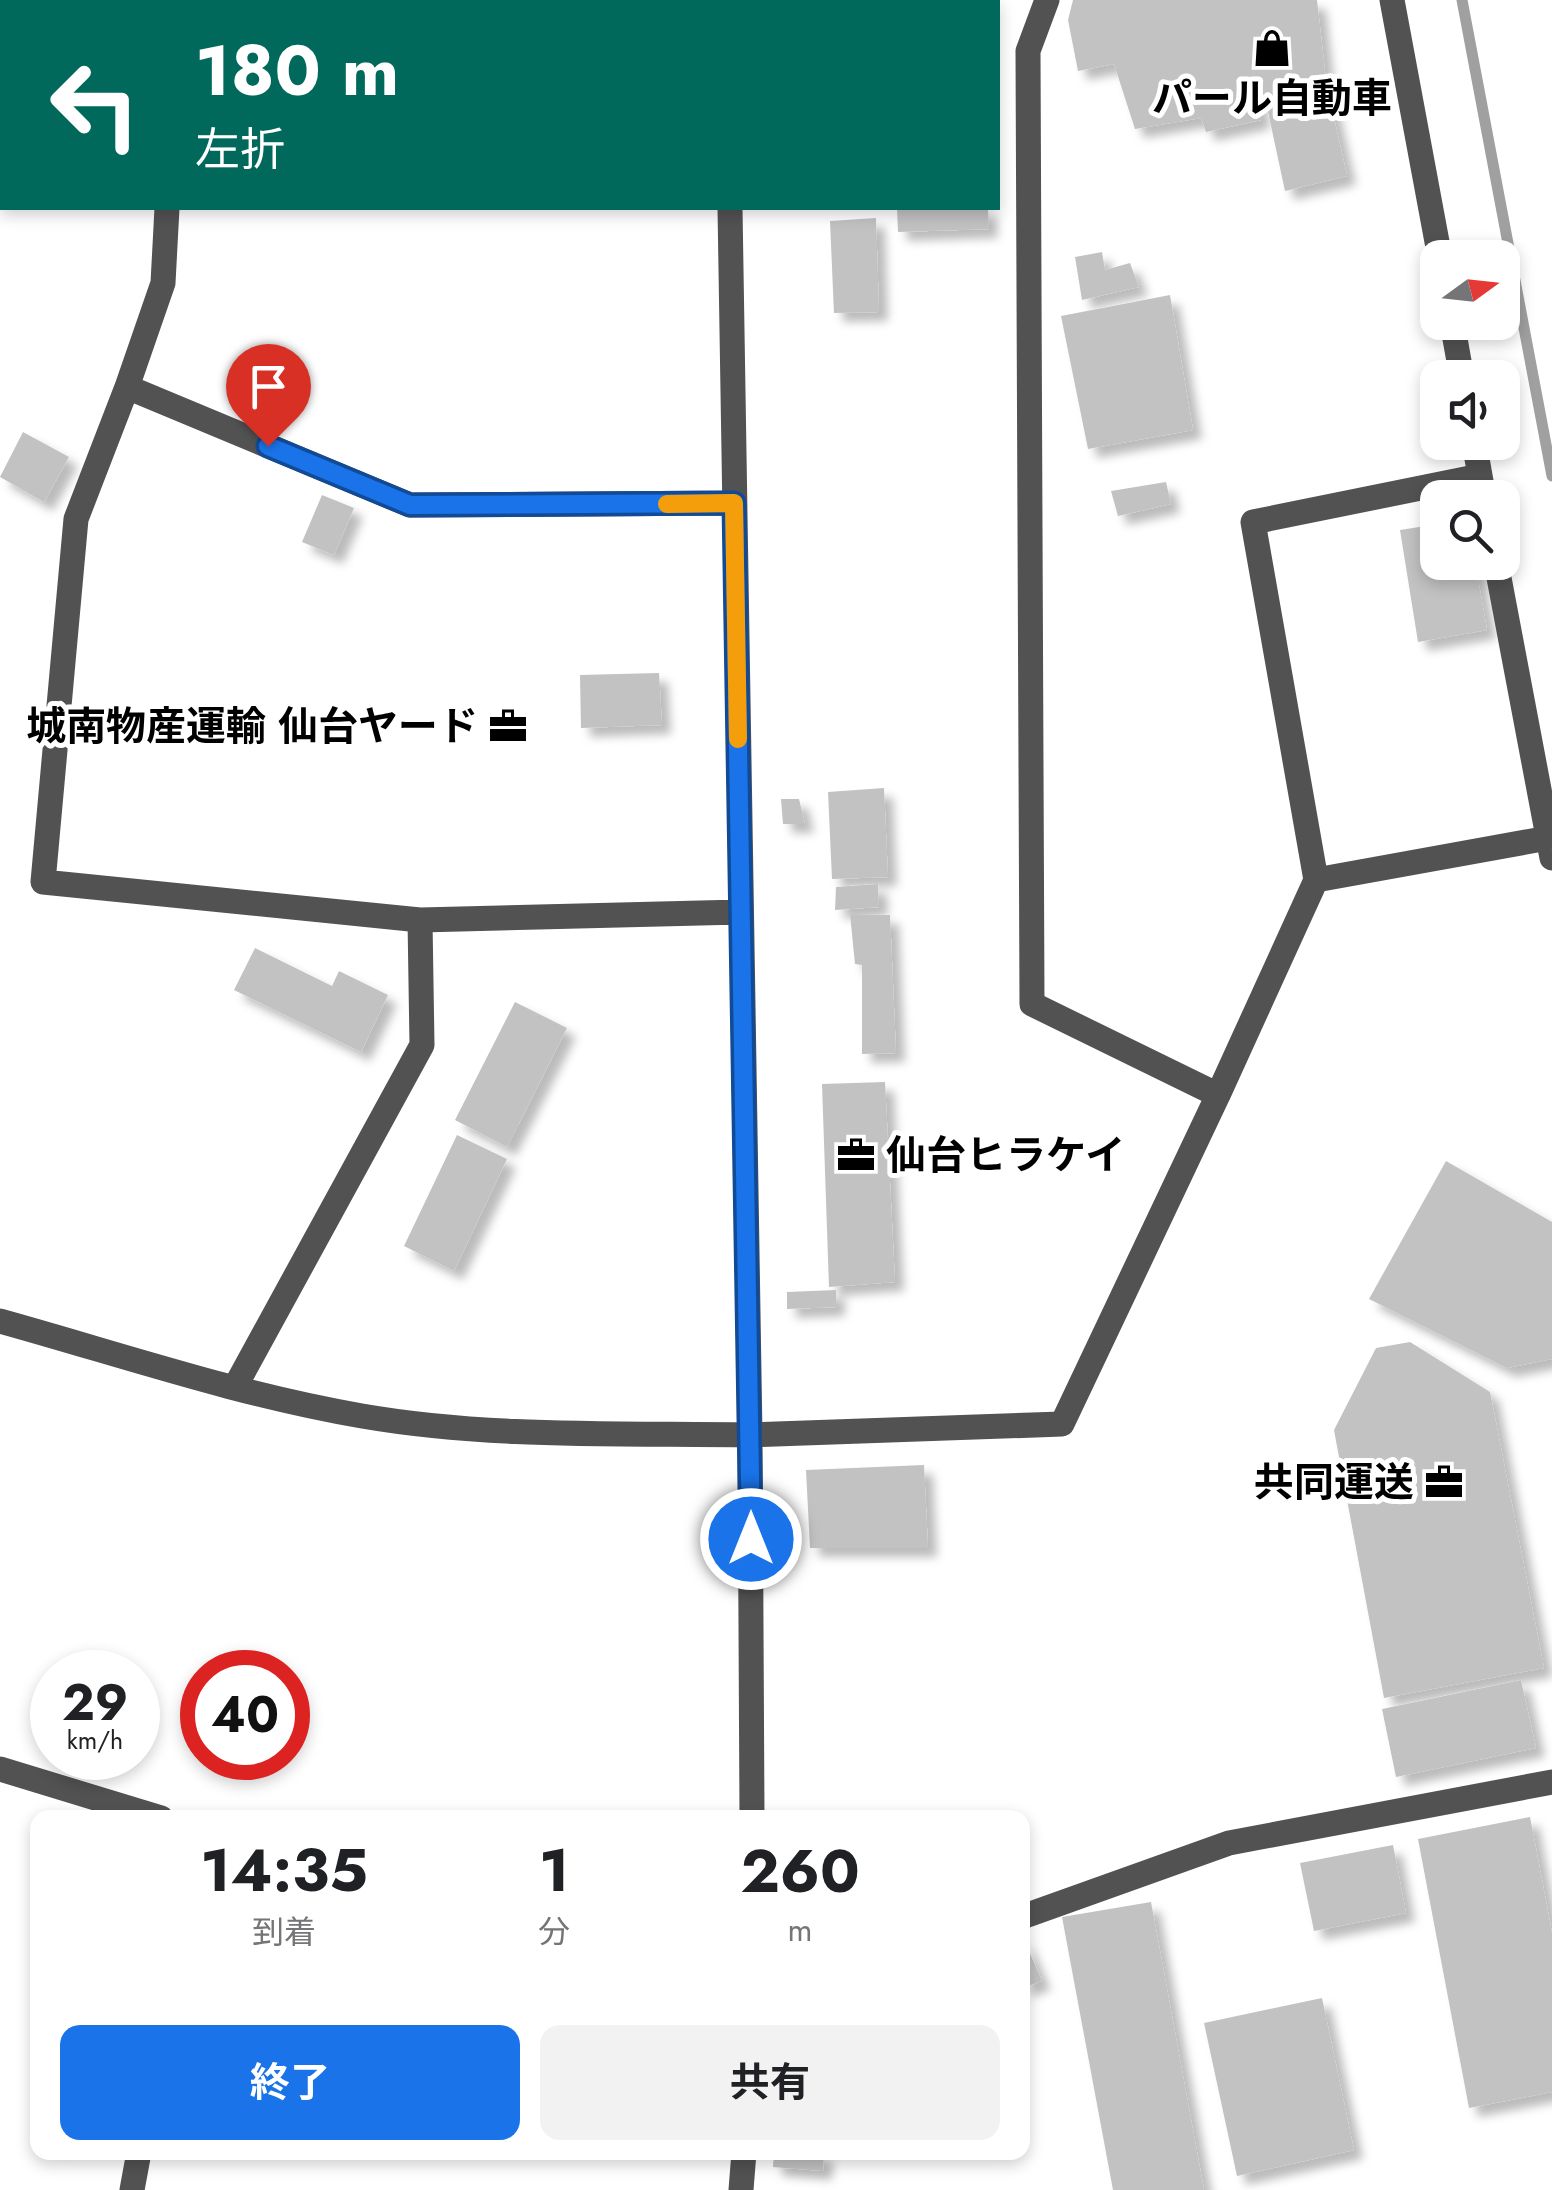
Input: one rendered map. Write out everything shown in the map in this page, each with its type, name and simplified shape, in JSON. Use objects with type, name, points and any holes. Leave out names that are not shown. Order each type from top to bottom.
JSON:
[{"type":"street","points":[[1047,0],[1028,51],[1032,1004],[1218,1094]]},
{"type":"street","points":[[1392,0],[1437,240]]},
{"type":"street","points":[[168,210],[162,283],[76,519],[43,882],[420,920],[741,912]]},
{"type":"street","points":[[730,210],[750,1435],[752,1810]]},
{"type":"street","points":[[127,387],[410,505],[734,503]]},
{"type":"street","points":[[0,1321],[235,1387],[362,1416],[512,1432],[750,1435],[1062,1424],[1316,880],[1253,522],[1420,496]]},
{"type":"street","points":[[1316,880],[1550,848],[1499,580]]},
{"type":"street","points":[[235,1387],[422,1044],[420,920]]},
{"type":"street","points":[[0,1769],[135,1810]]},
{"type":"street","points":[[1030,1913],[1229,1843],[1552,1782]]},
{"type":"street","points":[[132,2190],[138,2160]]},
{"type":"street","points":[[741,2190],[743,2160]]},
{"type":"building","points":[[1073,0],[1317,0],[1326,81],[1258,94],[1261,120],[1206,132],[1201,118],[1135,129],[1114,64],[1078,71],[1068,20]]},
{"type":"building","points":[[1329,96],[1347,176],[1285,191],[1267,107]]},
{"type":"building","points":[[897,210],[988,210],[989,229],[898,232]]},
{"type":"building","points":[[876,218],[879,312],[834,313],[830,221]]},
{"type":"building","points":[[1102,252],[1105,270],[1130,263],[1139,287],[1082,300],[1075,257]]},
{"type":"building","points":[[1170,295],[1193,430],[1088,449],[1061,316]]},
{"type":"building","points":[[23,432],[69,457],[44,502],[0,477]]},
{"type":"building","points":[[1166,482],[1171,504],[1118,516],[1111,491]]},
{"type":"building","points":[[322,495],[354,508],[334,555],[302,542]]},
{"type":"building","points":[[1420,527],[1420,580],[1478,580],[1487,630],[1418,642],[1400,530]]},
{"type":"building","points":[[659,673],[662,725],[581,728],[580,675]]},
{"type":"building","points":[[884,788],[888,877],[832,879],[828,792]]},
{"type":"building","points":[[781,799],[799,799],[805,824],[783,824]]},
{"type":"building","points":[[878,884],[879,907],[835,910],[836,887]]},
{"type":"building","points":[[850,914],[890,915],[896,1053],[862,1054],[862,965],[855,964]]},
{"type":"building","points":[[255,948],[332,986],[339,971],[388,995],[361,1052],[234,990]]},
{"type":"building","points":[[515,1002],[567,1028],[507,1147],[455,1120]]},
{"type":"building","points":[[885,1082],[895,1282],[829,1287],[822,1084]]},
{"type":"building","points":[[457,1135],[507,1159],[454,1271],[404,1246]]},
{"type":"building","points":[[1446,1161],[1552,1222],[1552,1359],[1507,1368],[1369,1299]]},
{"type":"building","points":[[836,1290],[836,1307],[787,1309],[787,1292]]},
{"type":"building","points":[[1410,1342],[1490,1392],[1544,1668],[1384,1698],[1334,1430],[1376,1348]]},
{"type":"building","points":[[924,1465],[928,1548],[810,1548],[806,1470]]},
{"type":"building","points":[[1521,1680],[1536,1748],[1396,1777],[1382,1709]]},
{"type":"building","points":[[1530,1817],[1552,1933],[1552,2092],[1469,2108],[1418,1839]]},
{"type":"building","points":[[1393,1845],[1406,1913],[1314,1931],[1300,1863]]},
{"type":"building","points":[[1151,1902],[1204,2190],[1113,2190],[1062,1917]]},
{"type":"building","points":[[1030,1953],[1042,1981],[1030,1985]]},
{"type":"building","points":[[1322,1998],[1354,2150],[1237,2176],[1204,2023]]},
{"type":"building","points":[[773,2160],[824,2160],[823,2171],[773,2167]]},
{"type":"waterway","points":[[1462,0],[1552,476]]},
{"type":"slow traffic","points":[[667,504],[734,503],[738,739]]},
{"type":"place","name":"パール自動車","points":[[1272,48]]},
{"type":"place","name":"城南物産運輸 仙台ヤード","points":[[508,726]]},
{"type":"place","name":"仙台ヒラケイ","points":[[856,1155]]},
{"type":"place","name":"共同運送","points":[[1444,1482]]},
{"type":"route","points":[[268,446],[410,505],[734,503],[751,1539]]}]
